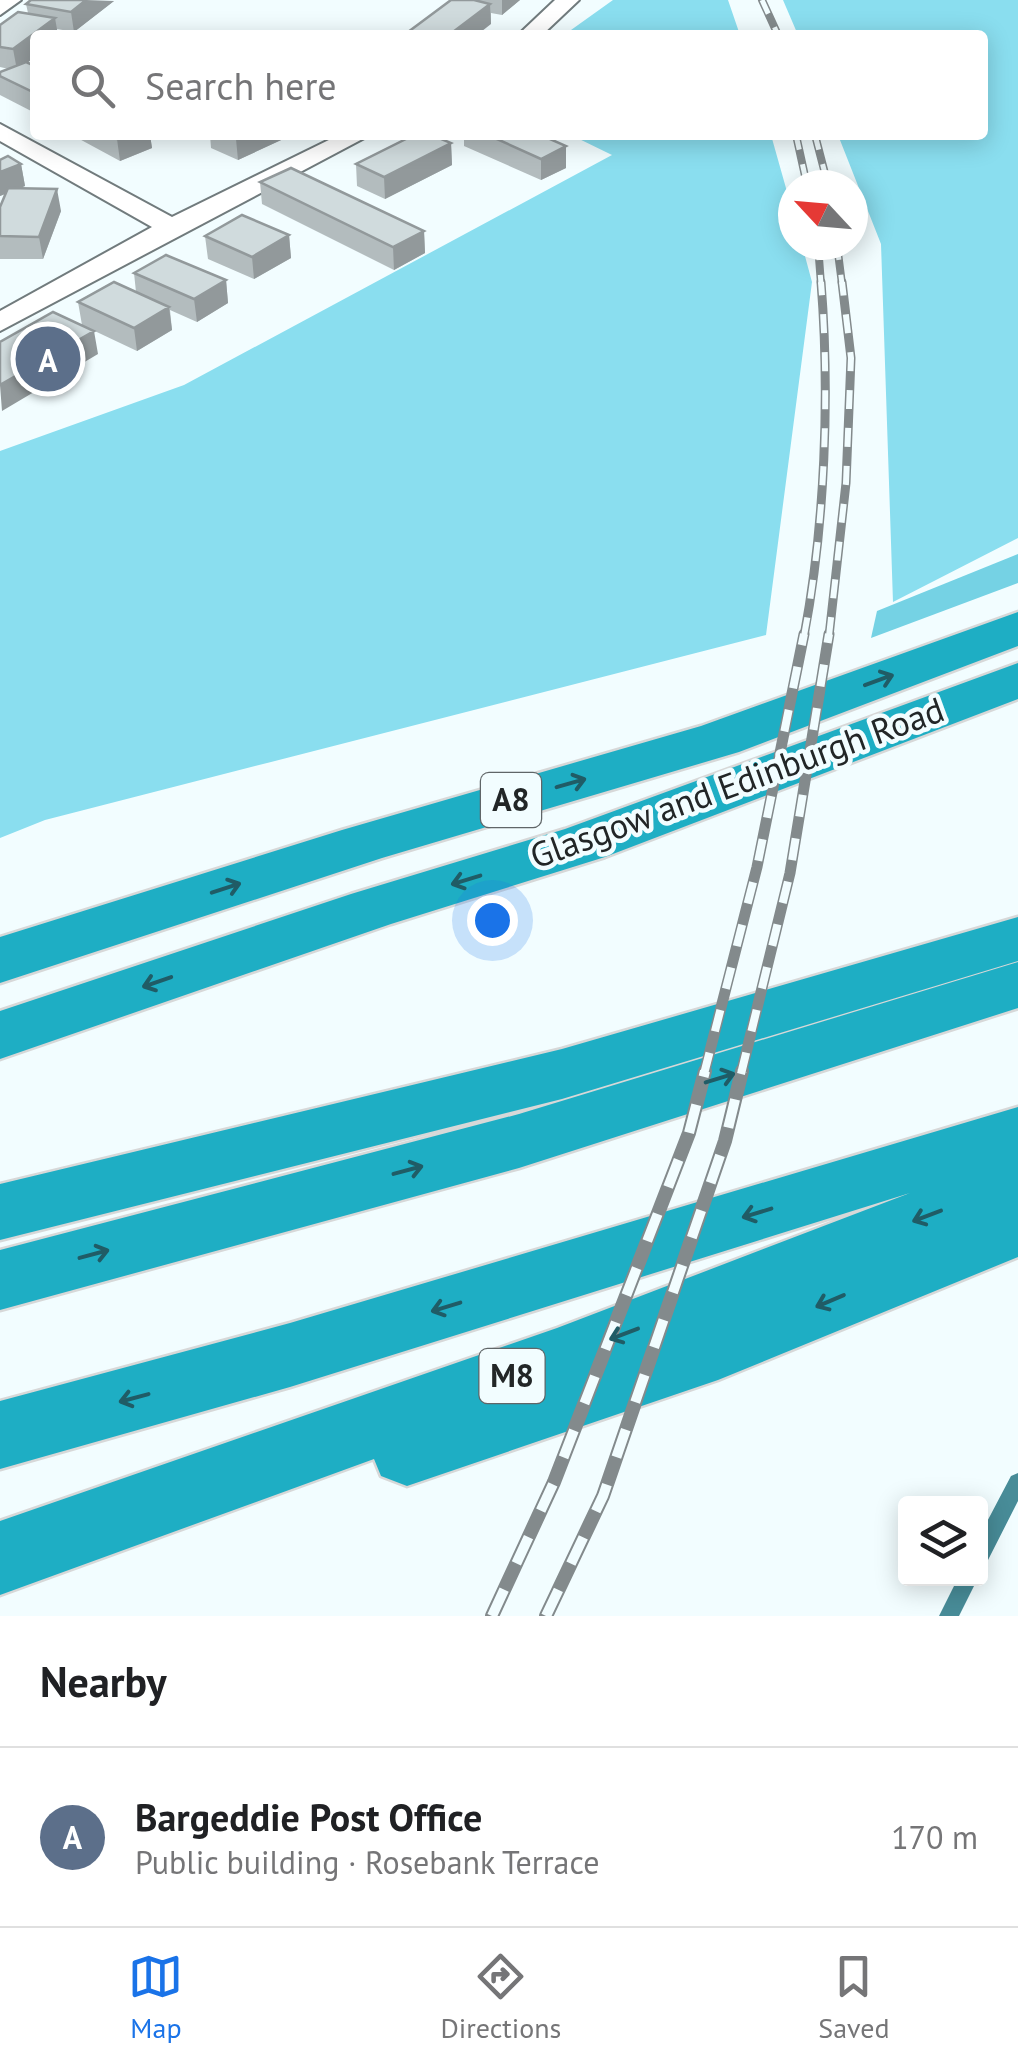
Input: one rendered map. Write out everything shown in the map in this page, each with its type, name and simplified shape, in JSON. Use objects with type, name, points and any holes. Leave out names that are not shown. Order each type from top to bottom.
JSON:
[{"type":"highway","name":"Glasgow and Edinburgh Road","points":[[0,960],[362,844],[720,739],[1018,628]]},
{"type":"highway","name":"Glasgow and Edinburgh Road","points":[[0,1034],[585,843],[1018,680]]},
{"type":"highway","points":[[0,1212],[562,1074],[1018,938]]},
{"type":"highway","points":[[0,1280],[519,1141],[1018,985]]},
{"type":"highway","name":"M8","points":[[0,1435],[290,1355],[1018,1133]]},
{"type":"highway","name":"M8","points":[[0,1558],[564,1358],[1018,1180]]},
{"type":"highway","name":"M8","points":[[0,1592],[357,1468],[694,1358],[1018,1226]]},
{"type":"street","points":[[0,8],[10,0]]},
{"type":"street","points":[[535,30],[568,0]]},
{"type":"street","points":[[0,131],[171,227]]},
{"type":"street","points":[[0,323],[171,227],[348,140]]},
{"type":"shaded area","points":[[613,0],[728,0],[738,30],[571,30]]},
{"type":"shaded area","points":[[783,0],[1018,0],[1018,538],[893,602],[881,244],[868,211],[868,170],[852,170],[840,140],[988,140],[988,30],[796,30]]},
{"type":"shaded area","points":[[581,140],[772,140],[781,170],[778,260],[806,260],[812,282],[766,635],[45,820],[0,838],[0,451],[184,385],[612,155]]},
{"type":"shaded area","points":[[1018,554],[1018,583],[871,638],[877,611]]},
{"type":"building","points":[[31,0],[86,0],[71,12],[26,4]]},
{"type":"building","points":[[451,0],[490,4],[456,30],[411,30]]},
{"type":"building","points":[[18,12],[55,18],[39,30],[30,30],[30,36],[13,49],[0,47],[0,25]]},
{"type":"building","points":[[30,64],[30,91],[0,76],[0,72]]},
{"type":"building","points":[[404,140],[451,143],[384,177],[356,164]]},
{"type":"building","points":[[499,140],[552,140],[566,146],[541,159]]},
{"type":"building","points":[[8,156],[21,164],[0,172],[0,160]]},
{"type":"building","points":[[291,168],[424,231],[393,247],[260,182]]},
{"type":"building","points":[[8,188],[57,189],[39,237],[0,236],[0,207]]},
{"type":"building","points":[[242,215],[289,235],[252,257],[205,236]]},
{"type":"building","points":[[166,255],[226,280],[194,299],[134,273]]},
{"type":"building","points":[[114,282],[169,307],[134,328],[78,302]]},
{"type":"building","points":[[53,312],[94,331],[0,385],[0,342]]},
{"type":"waterway","points":[[988,1540],[1018,1482]]},
{"type":"waterway","points":[[949,1616],[965,1586]]},
{"type":"railway","points":[[762,0],[776,30]]},
{"type":"railway","points":[[797,140],[804,170]]},
{"type":"railway","points":[[816,140],[824,170]]},
{"type":"railway","points":[[819,260],[821,284]]},
{"type":"railway","points":[[839,260],[842,284]]},
{"type":"railway","points":[[804,636],[817,550],[824,460],[821,282]]},
{"type":"railway","points":[[829,636],[846,483],[851,358],[842,282]]},
{"type":"railway","points":[[704,1074],[757,867],[804,634]]},
{"type":"railway","points":[[741,1074],[790,873],[829,634]]},
{"type":"railway","points":[[492,1616],[554,1482],[689,1133],[705,1071]]},
{"type":"railway","points":[[546,1616],[603,1496],[725,1141],[742,1071]]},
{"type":"place","name":"Bargeddie Post Office","points":[[48,359]]}]
